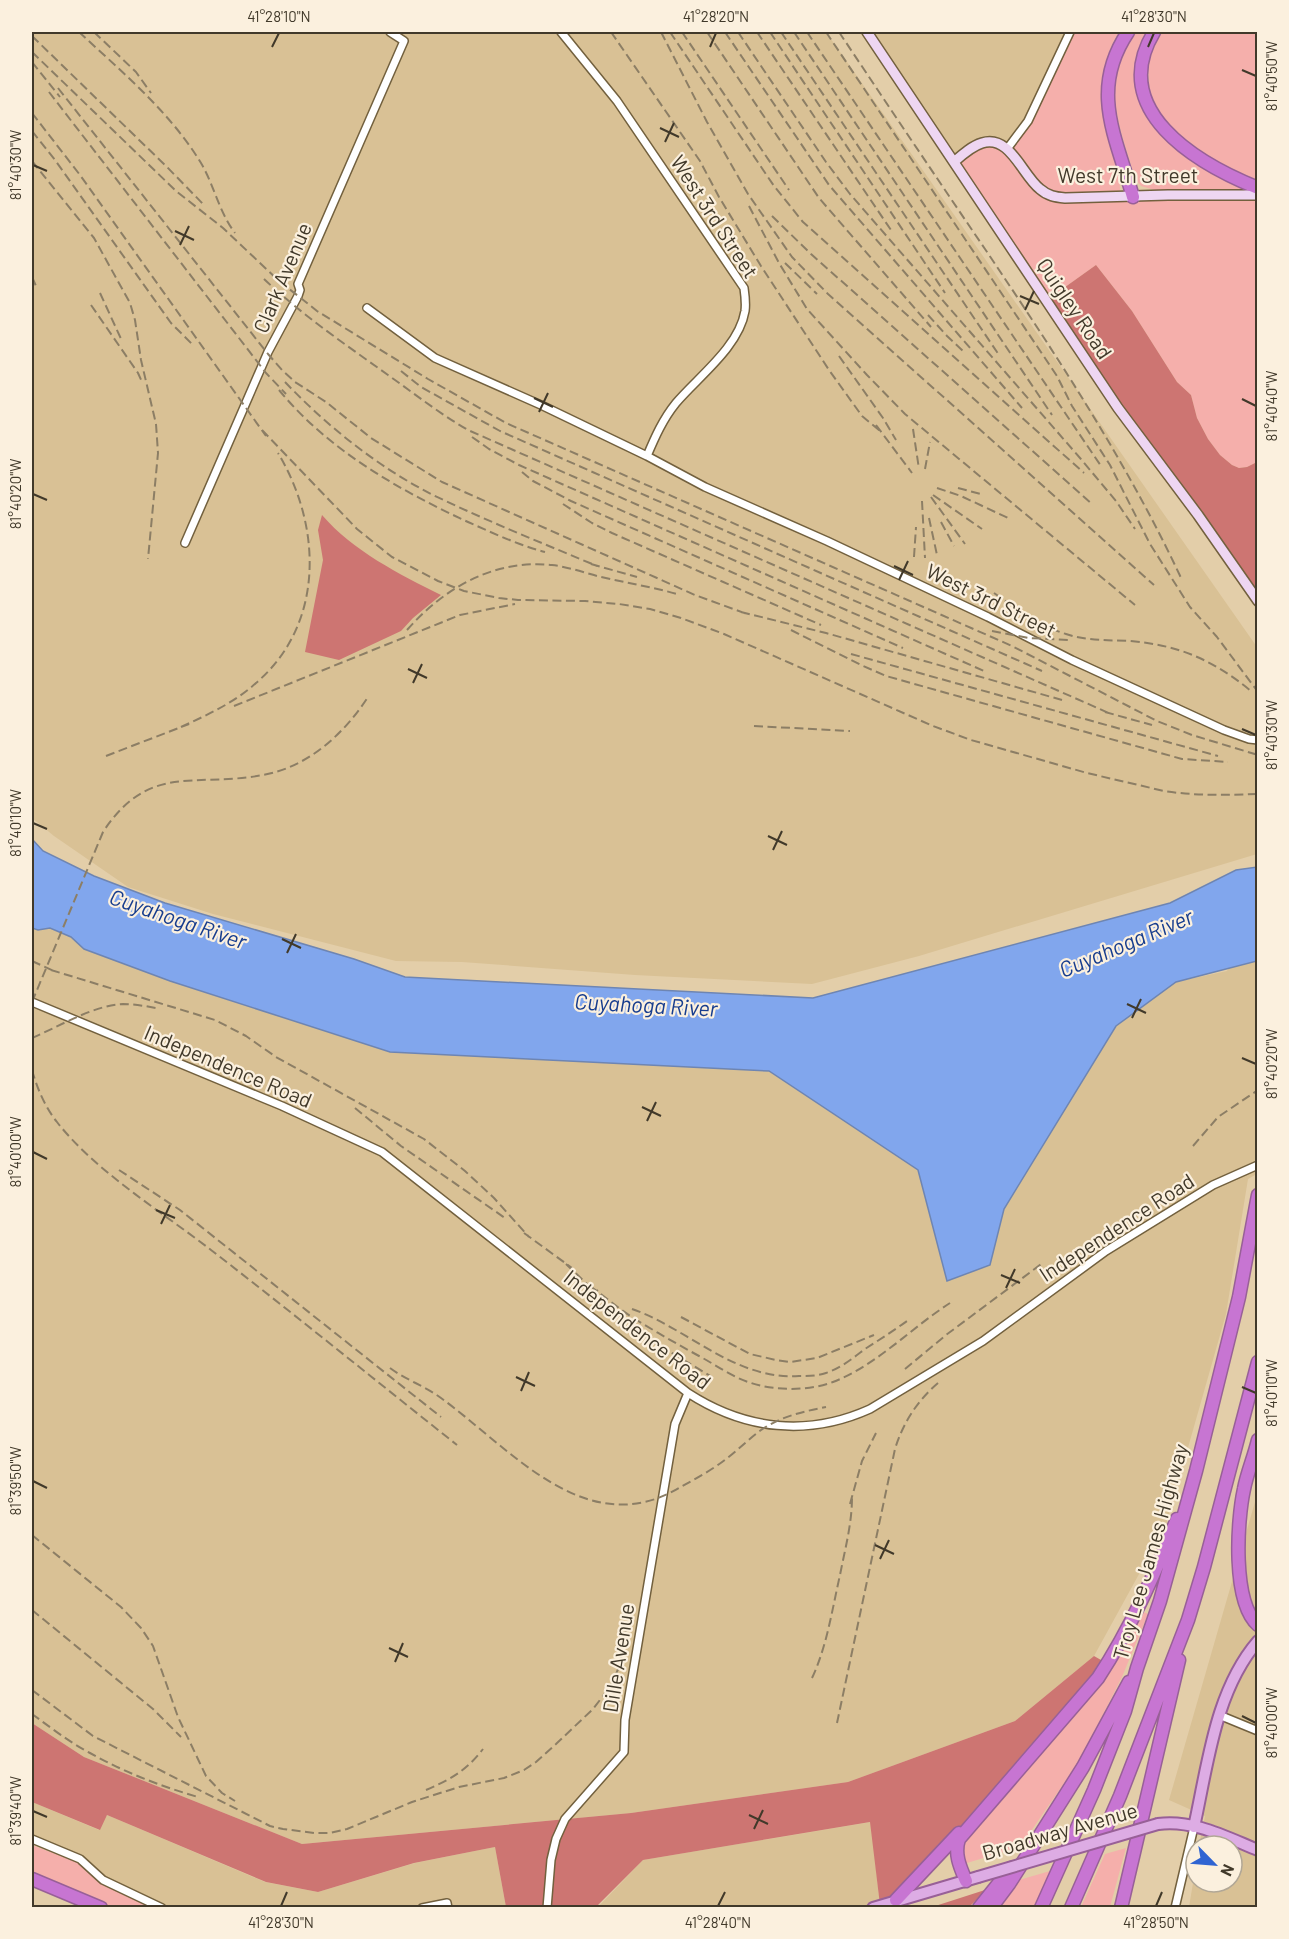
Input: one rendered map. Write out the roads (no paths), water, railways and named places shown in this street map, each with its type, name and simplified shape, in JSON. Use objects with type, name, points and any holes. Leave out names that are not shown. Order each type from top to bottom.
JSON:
[{"type":"highway","points":[[1128,32],[1113,61],[1108,75],[1107,90],[1111,124],[1133,197]]},
{"type":"highway","points":[[1154,32],[1143,58],[1142,71],[1145,99],[1153,116],[1175,141],[1203,160],[1257,188]]},
{"type":"highway","name":"Troy Lee James Highway","points":[[1041,1908],[1094,1790],[1125,1711],[1160,1601],[1196,1470],[1239,1297],[1257,1195]]},
{"type":"highway","points":[[1122,1908],[1188,1620],[1257,1362]]},
{"type":"highway","points":[[1257,1440],[1242,1498],[1238,1545],[1245,1602],[1257,1625]]},
{"type":"highway","points":[[896,1900],[987,1804],[1098,1678],[1114,1655],[1139,1607],[1196,1470]]},
{"type":"highway","points":[[1071,1908],[1120,1796],[1188,1620]]},
{"type":"highway","points":[[991,1908],[1083,1767],[1137,1668]]},
{"type":"highway","points":[[966,1881],[956,1847],[959,1839],[987,1804]]},
{"type":"highway","points":[[979,1908],[1053,1815]]},
{"type":"highway","points":[[1116,1908],[1134,1851]]},
{"type":"highway","points":[[32,1879],[100,1908]]},
{"type":"main road","points":[[1194,1827],[1219,1714],[1228,1689],[1242,1662],[1257,1641]]},
{"type":"main road","name":"Broadway Avenue","points":[[873,1908],[1168,1822],[1214,1832],[1257,1850]]},
{"type":"street","name":"Clark Avenue","points":[[185,543],[268,352],[300,290],[298,284],[404,41],[390,32]]},
{"type":"street","name":"West 3rd Street","points":[[561,32],[617,101],[744,288],[745,311],[738,330],[726,350],[675,404],[657,431],[647,456]]},
{"type":"street","name":"Quigley Road","points":[[867,32],[1118,408],[1197,515],[1257,602]]},
{"type":"street","points":[[955,161],[982,143],[992,142],[1007,149],[1028,121],[1070,32]]},
{"type":"street","name":"West 7th Street","points":[[1007,149],[1034,184],[1051,196],[1072,199],[1167,195],[1257,195]]},
{"type":"street","name":"West 3rd Street","points":[[367,308],[435,358],[541,405],[647,456],[705,488],[827,541],[1083,665],[1224,730],[1257,740]]},
{"type":"street","name":"Independence Road","points":[[32,1002],[282,1107],[382,1152],[688,1393],[729,1416],[770,1425],[822,1425],[870,1409],[983,1341],[1114,1246],[1213,1185],[1257,1165]]},
{"type":"street","name":"Dille Avenue","points":[[546,1908],[551,1860],[556,1839],[565,1819],[624,1752],[625,1720],[675,1424],[688,1393]]},
{"type":"street","points":[[1219,1714],[1257,1731]]},
{"type":"street","points":[[1175,1908],[1194,1827]]},
{"type":"street","points":[[32,1839],[81,1859],[103,1880],[162,1908]]},
{"type":"street","points":[[422,1908],[447,1905]]},
{"type":"water","name":"Cuyahoga River","points":[[32,839],[43,851],[94,876],[165,903],[354,959],[405,977],[813,998],[1170,903],[1236,870],[1257,867],[1257,961],[1176,982],[1116,1026],[1004,1209],[990,1265],[947,1281],[918,1170],[769,1071],[390,1052],[170,981],[84,949],[71,937],[50,928],[38,930],[32,928]]},
{"type":"railway","points":[[79,32],[144,93],[189,144],[210,180],[229,225],[235,233]]},
{"type":"railway","points":[[94,32],[136,72],[151,93]]},
{"type":"railway","points":[[611,32],[700,161],[761,266],[829,370],[862,416],[880,431]]},
{"type":"railway","points":[[661,32],[707,122],[748,194],[792,257],[828,294],[1154,585]]},
{"type":"railway","points":[[670,32],[774,186],[803,222],[1084,473]]},
{"type":"railway","points":[[682,32],[789,190]]},
{"type":"railway","points":[[707,32],[819,198],[931,327]]},
{"type":"railway","points":[[725,32],[829,185],[1022,408]]},
{"type":"railway","points":[[738,32],[850,194],[1080,458],[1116,501],[1135,529]]},
{"type":"railway","points":[[757,32],[893,233]]},
{"type":"railway","points":[[770,32],[945,293]]},
{"type":"railway","points":[[781,32],[999,355]]},
{"type":"railway","points":[[794,32],[1052,415]]},
{"type":"railway","points":[[807,32],[1101,466]]},
{"type":"railway","points":[[826,32],[1057,376],[1072,406],[1110,465],[1150,544],[1190,607],[1217,637],[1258,692]]},
{"type":"railway","points":[[839,32],[1065,370],[1139,494],[1182,580]]},
{"type":"railway","points":[[32,36],[203,204]]},
{"type":"railway","points":[[32,52],[176,191],[223,228],[279,281],[317,311],[428,379],[506,423],[1012,646],[1157,721],[1192,735],[1258,755]]},
{"type":"railway","points":[[32,62],[60,97]]},
{"type":"railway","points":[[58,88],[268,354],[295,382],[326,402],[371,438],[442,482],[695,595],[747,614]]},
{"type":"railway","points":[[49,92],[266,373],[286,394]]},
{"type":"railway","points":[[32,113],[80,175],[266,436]]},
{"type":"railway","points":[[32,131],[171,323],[192,344]]},
{"type":"railway","points":[[32,161],[94,238],[130,303],[135,320],[141,360],[156,424],[158,453],[148,559]]},
{"type":"railway","points":[[749,206],[779,263],[807,309],[867,375],[905,414],[1135,605]]},
{"type":"railway","points":[[772,216],[811,254],[1092,504]]},
{"type":"railway","points":[[785,263],[817,294]]},
{"type":"railway","points":[[32,277],[36,286]]},
{"type":"railway","points":[[264,279],[324,329],[468,430],[1111,714]]},
{"type":"railway","points":[[100,293],[122,341]]},
{"type":"railway","points":[[91,305],[142,382]]},
{"type":"railway","points":[[928,315],[964,352]]},
{"type":"railway","points":[[839,356],[896,440]]},
{"type":"railway","points":[[401,371],[421,387],[500,431],[1042,671]]},
{"type":"railway","points":[[285,382],[354,445],[413,484],[474,514],[597,566]]},
{"type":"railway","points":[[279,390],[298,412],[342,450],[391,482],[468,522],[545,552]]},
{"type":"railway","points":[[876,425],[912,473]]},
{"type":"railway","points":[[913,429],[919,469]]},
{"type":"railway","points":[[262,430],[357,529],[392,557],[438,581],[464,591],[518,600],[585,601],[650,609],[724,634],[933,726],[971,740],[1087,773],[1164,791],[1223,795],[1258,794]]},
{"type":"railway","points":[[472,437],[519,465],[984,671]]},
{"type":"railway","points":[[925,469],[930,442]]},
{"type":"railway","points":[[181,727],[239,697],[256,683],[279,659],[295,632],[305,604],[309,573],[309,542],[303,511],[293,481],[278,453]]},
{"type":"railway","points":[[522,472],[533,481],[571,501],[903,648]]},
{"type":"railway","points":[[937,488],[961,496],[1008,518]]},
{"type":"railway","points":[[958,488],[981,494]]},
{"type":"railway","points":[[933,495],[982,529]]},
{"type":"railway","points":[[931,497],[965,544]]},
{"type":"railway","points":[[922,501],[925,558]]},
{"type":"railway","points":[[563,504],[612,533],[821,625]]},
{"type":"railway","points":[[929,518],[937,555]]},
{"type":"railway","points":[[941,522],[954,546]]},
{"type":"railway","points":[[914,557],[916,527]]},
{"type":"railway","points":[[407,630],[437,601],[454,589],[490,572],[531,564],[558,566],[677,594]]},
{"type":"railway","points":[[591,564],[637,577]]},
{"type":"railway","points":[[994,593],[1028,616],[1056,631],[1082,638],[1148,643],[1180,650],[1223,671],[1251,691]]},
{"type":"railway","points":[[234,706],[460,615],[515,604]]},
{"type":"railway","points":[[741,612],[826,633],[1062,700]]},
{"type":"railway","points":[[791,630],[886,676],[1182,759],[1228,762]]},
{"type":"railway","points":[[992,631],[1029,638],[1069,640]]},
{"type":"railway","points":[[851,654],[1218,756]]},
{"type":"railway","points":[[32,1002],[103,832],[120,810],[138,795],[174,782],[263,775],[295,765],[310,757],[336,736],[368,697]]},
{"type":"railway","points":[[1105,712],[1152,725]]},
{"type":"railway","points":[[106,756],[189,724]]},
{"type":"railway","points":[[754,726],[850,731]]},
{"type":"railway","points":[[32,961],[54,971]]},
{"type":"railway","points":[[51,970],[215,1020],[246,1036],[276,1057],[424,1139],[465,1171],[494,1198],[529,1237]]},
{"type":"railway","points":[[32,1038],[88,1012],[112,1005],[127,1004],[156,1008]]},
{"type":"railway","points":[[32,1070],[36,1084],[53,1116],[90,1157],[457,1445]]},
{"type":"railway","points":[[1193,1146],[1218,1117],[1258,1090]]},
{"type":"railway","points":[[355,1108],[401,1146],[505,1218]]},
{"type":"railway","points":[[119,1170],[180,1210],[441,1417]]},
{"type":"railway","points":[[524,1233],[572,1268]]},
{"type":"railway","points":[[905,1369],[946,1335],[1044,1262]]},
{"type":"railway","points":[[566,1264],[588,1285],[598,1291]]},
{"type":"railway","points":[[590,1286],[635,1319],[731,1374],[760,1386],[781,1389],[824,1385],[849,1375],[879,1356],[950,1303]]},
{"type":"railway","points":[[632,1309],[673,1328],[733,1362],[753,1370],[776,1375],[812,1376],[831,1371],[907,1321]]},
{"type":"railway","points":[[681,1317],[750,1354],[790,1362],[817,1358],[874,1335]]},
{"type":"railway","points":[[637,1332],[712,1377]]},
{"type":"railway","points":[[390,1368],[441,1398],[522,1463],[551,1482],[581,1497],[612,1504],[645,1502],[679,1488],[721,1463],[769,1425],[790,1416],[826,1407]]},
{"type":"railway","points":[[837,1723],[895,1449],[912,1413],[938,1383]]},
{"type":"railway","points":[[850,1504],[862,1461],[876,1433]]},
{"type":"railway","points":[[812,1678],[822,1653],[832,1615],[848,1536],[852,1497]]},
{"type":"railway","points":[[32,1535],[121,1607],[141,1628],[153,1646],[178,1717],[206,1776],[222,1793],[235,1801]]},
{"type":"railway","points":[[32,1610],[153,1709],[181,1737]]},
{"type":"railway","points":[[32,1690],[93,1736],[270,1826],[314,1833],[330,1833],[347,1829],[412,1802],[459,1787],[504,1778],[536,1762],[593,1709],[613,1682],[620,1664],[627,1623]]},
{"type":"railway","points":[[32,1714],[103,1760],[142,1778],[198,1797]]},
{"type":"railway","points":[[426,1790],[458,1774],[483,1749]]}]
